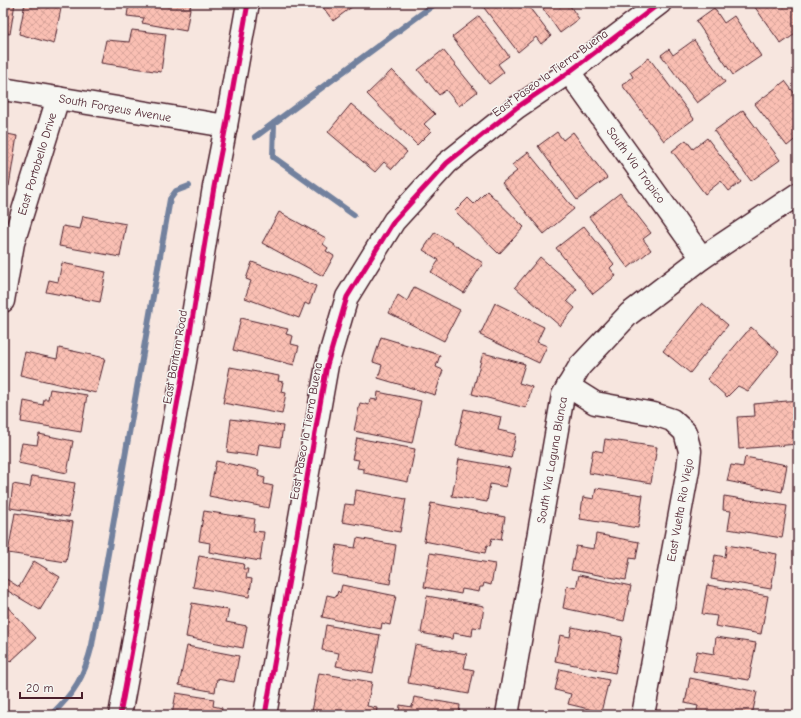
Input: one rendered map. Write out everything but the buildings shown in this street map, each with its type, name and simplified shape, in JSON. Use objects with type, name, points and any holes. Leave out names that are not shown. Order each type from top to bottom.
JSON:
[{"type":"street","name":"East Bantam Road","points":[[120,715],[186,359],[214,187],[248,3]]},
{"type":"street","name":"East Paseo la Tierra Buena","points":[[266,715],[327,365],[347,297],[394,221],[447,163],[516,108],[569,72],[660,3]]},
{"type":"street","name":"South Via Tropico","points":[[569,72],[702,258]]},
{"type":"street","name":"South Forgeus Avenue","points":[[3,89],[226,126]]},
{"type":"street","name":"East Portobello Drive","points":[[3,301],[8,242],[58,98]]},
{"type":"street","name":"South Via Laguna Blanca","points":[[507,715],[563,395],[568,386],[580,366],[629,314],[702,258],[798,194]]},
{"type":"street","name":"East Vuelta Rio Viejo","points":[[568,386],[595,403],[654,414],[690,428],[688,470],[643,715]]},
{"type":"waterway","points":[[255,137],[436,3]]},
{"type":"waterway","points":[[274,123],[273,157],[354,215]]},
{"type":"waterway","points":[[51,715],[78,683],[86,666],[92,645],[170,199],[176,191],[189,186]]},
{"type":"cycle path","points":[[120,715],[187,351],[214,187],[248,3]]},
{"type":"cycle path","points":[[265,715],[327,365],[347,297],[394,221],[447,163],[516,108],[569,72],[660,3]]}]
